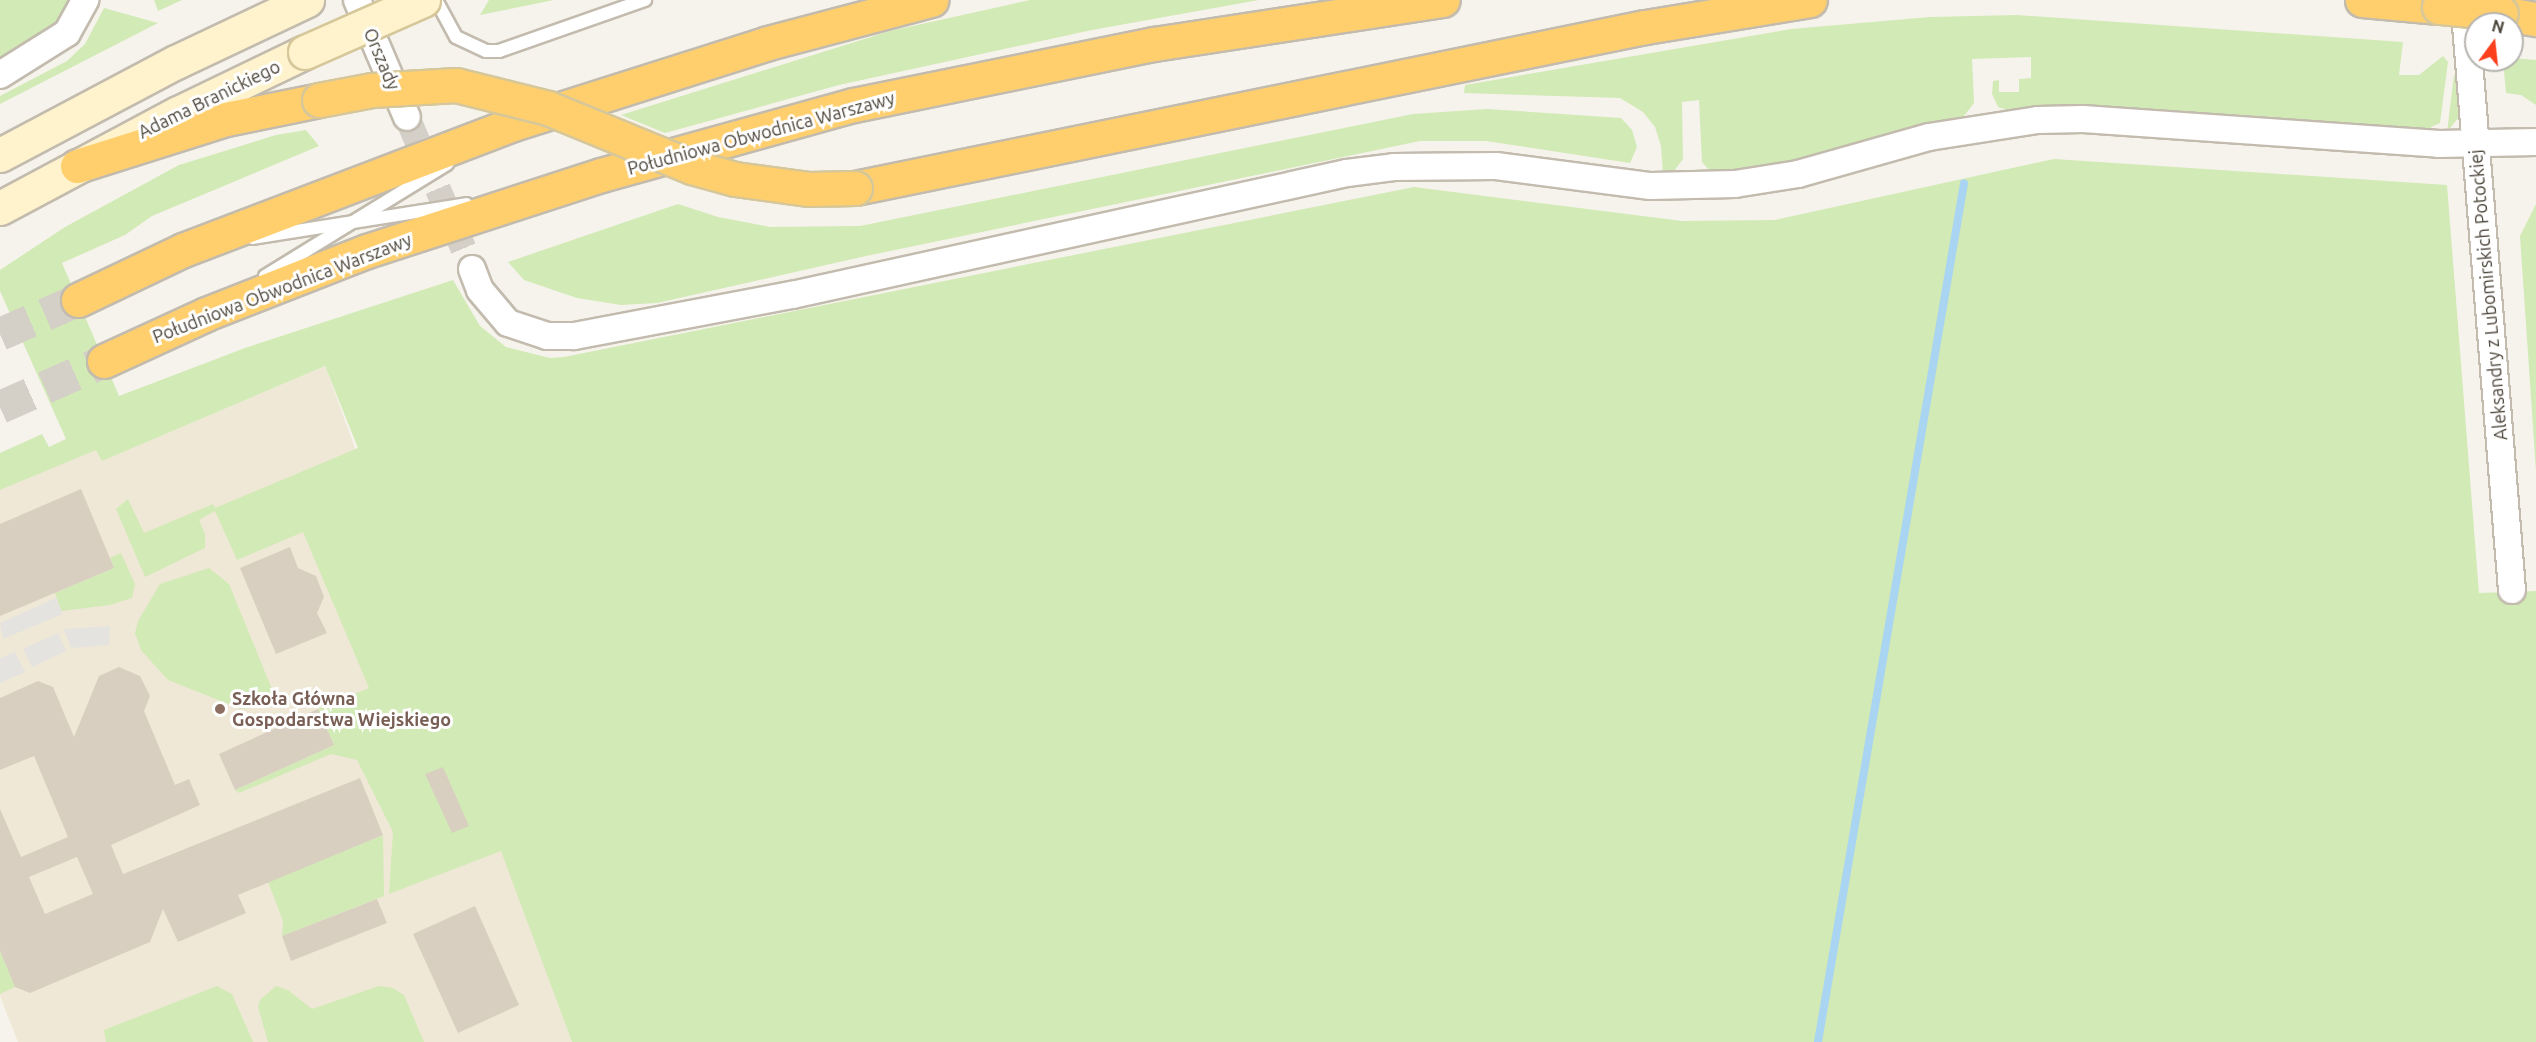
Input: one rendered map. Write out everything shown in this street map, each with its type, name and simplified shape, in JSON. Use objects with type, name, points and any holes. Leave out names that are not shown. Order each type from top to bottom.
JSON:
[{"type":"highway","points":[[78,300],[183,250],[513,124],[768,43],[931,0]]},
{"type":"highway","name":"Południowa Obwodnica Warszawy","points":[[104,361],[206,314],[367,251],[548,192],[854,105],[1154,44],[1443,0]]},
{"type":"highway","points":[[77,166],[226,119],[393,87],[456,85],[548,108],[692,167],[735,179],[800,188],[855,188],[1645,27],[1810,0]]},
{"type":"highway","points":[[2362,0],[2452,4],[2536,19]]},
{"type":"main road","name":"Adama Branickiego","points":[[0,208],[77,166],[305,52],[423,0]]},
{"type":"main road","points":[[0,155],[176,62],[296,5]]},
{"type":"street","points":[[0,75],[67,33],[85,0]]},
{"type":"street","name":"Orszady","points":[[357,0],[407,117]]},
{"type":"street","name":"Aleksandry z Lubomirskich Potockiej","points":[[2452,4],[2476,144],[2512,590]]},
{"type":"street","points":[[472,269],[480,290],[508,323],[547,336],[574,336],[780,297],[1347,173],[1394,167],[1496,166],[1651,186],[1735,184],[1798,174],[1929,137],[2038,120],[2083,119],[2476,144],[2536,142]]},
{"type":"lane","points":[[436,0],[456,37],[486,51],[499,51],[645,0]]},
{"type":"lane","points":[[206,314],[354,220],[513,124]]},
{"type":"lane","points":[[183,250],[354,220],[548,192]]},
{"type":"shaded area","name":"Szkoła Główna Gospodarstwa Wiejskiego","points":[[325,366],[572,1042],[18,1042],[0,996],[0,490],[96,449],[102,461]]},
{"type":"shaded area","points":[[56,598],[63,614],[3,639],[0,623]]},
{"type":"shaded area","points":[[110,626],[109,645],[71,648],[64,629]]},
{"type":"shaded area","points":[[58,633],[66,651],[32,667],[23,649]]},
{"type":"shaded area","points":[[15,652],[25,672],[0,683],[0,658]]},
{"type":"green space","points":[[0,0],[72,0],[60,23],[0,62]]},
{"type":"green space","points":[[154,0],[182,0],[158,11]]},
{"type":"green space","points":[[489,0],[554,0],[480,15]]},
{"type":"green space","points":[[1030,0],[1259,0],[1092,30],[839,85],[665,133],[621,115],[890,31]]},
{"type":"green space","points":[[104,8],[158,23],[0,104],[0,96],[67,61],[85,44]]},
{"type":"green space","points":[[2017,15],[2403,42],[2399,75],[2419,75],[2443,56],[2448,62],[2440,123],[2431,127],[2430,134],[2015,113],[1998,107],[1992,94],[1993,81],[1999,80],[1999,92],[2019,92],[2019,79],[2031,78],[2031,57],[1972,59],[1974,103],[1961,120],[1772,169],[1712,173],[1702,162],[1699,100],[1682,102],[1683,159],[1671,175],[1663,175],[1661,146],[1655,127],[1643,112],[1620,98],[1464,93],[1465,85],[1791,29],[1930,17]]},
{"type":"green space","points":[[2524,59],[2536,60],[2536,105],[2521,95],[2506,93],[2504,72],[2524,72]]},
{"type":"green space","points":[[2454,75],[2457,75],[2459,117],[2447,132]]},
{"type":"green space","points":[[1487,109],[1621,118],[1632,130],[1637,147],[1630,163],[1486,141],[1420,141],[866,256],[657,303],[621,305],[577,298],[524,280],[508,262],[678,204],[718,217],[770,227],[860,226],[1413,114]]},
{"type":"green space","points":[[306,130],[319,146],[152,216],[125,235],[62,263],[119,396],[245,348],[453,280],[480,326],[506,347],[550,358],[564,357],[1414,187],[1682,221],[1775,220],[2054,159],[2447,185],[2479,593],[2536,591],[2536,1042],[572,1042],[501,851],[389,894],[393,832],[357,760],[331,754],[239,793],[235,790],[334,745],[318,709],[369,688],[303,532],[237,560],[215,511],[199,520],[205,534],[205,548],[145,577],[116,509],[128,499],[144,533],[213,504],[215,508],[358,448],[325,366],[102,461],[96,450],[0,490],[0,453],[42,434],[49,447],[66,439],[0,291],[0,270],[65,227],[179,165],[276,135]]},
{"type":"green space","points":[[2536,204],[2536,471],[2520,236]]},
{"type":"green space","points":[[121,553],[135,584],[132,598],[110,605],[61,611],[55,593],[114,568],[110,558]]},
{"type":"green space","points":[[209,568],[229,584],[276,699],[261,707],[241,709],[168,680],[141,650],[135,633],[138,621],[160,584]]},
{"type":"green space","points":[[383,835],[384,896],[282,936],[283,921],[268,882]]},
{"type":"green space","points":[[0,951],[15,987],[0,994]]},
{"type":"green space","points":[[217,986],[232,994],[253,1042],[106,1042],[104,1030]]},
{"type":"green space","points":[[276,986],[288,990],[312,1009],[379,986],[393,988],[404,995],[424,1042],[268,1042],[258,1007],[260,1000]]},
{"type":"building","points":[[81,489],[114,568],[0,616],[0,524]]},
{"type":"building","points":[[290,547],[298,568],[316,576],[324,597],[317,613],[327,633],[276,654],[240,568]]},
{"type":"building","points":[[119,667],[140,676],[150,696],[144,711],[175,785],[189,779],[200,805],[111,845],[123,874],[360,778],[383,835],[238,895],[246,913],[178,942],[163,909],[150,942],[30,993],[15,987],[0,951],[0,809],[21,857],[68,837],[34,756],[0,770],[0,698],[38,681],[53,687],[74,737],[99,676]],"holes":[[[77,857],[93,894],[45,914],[29,877]]]},
{"type":"building","points":[[318,709],[334,745],[235,790],[219,754]]},
{"type":"building","points":[[443,767],[469,826],[452,833],[425,774]]},
{"type":"building","points":[[377,899],[387,923],[291,961],[282,936]]},
{"type":"building","points":[[475,906],[519,1005],[458,1033],[413,934]]},
{"type":"waterway","points":[[1818,1042],[1964,183]]},
{"type":"tunnel","points":[[407,117],[472,269]]},
{"type":"tunnel","points":[[0,334],[78,300]]},
{"type":"tunnel","points":[[0,407],[104,361]]},
{"type":"place","name":"Szkoła Główna Gospodarstwa Wiejskiego","points":[[220,709]]}]
